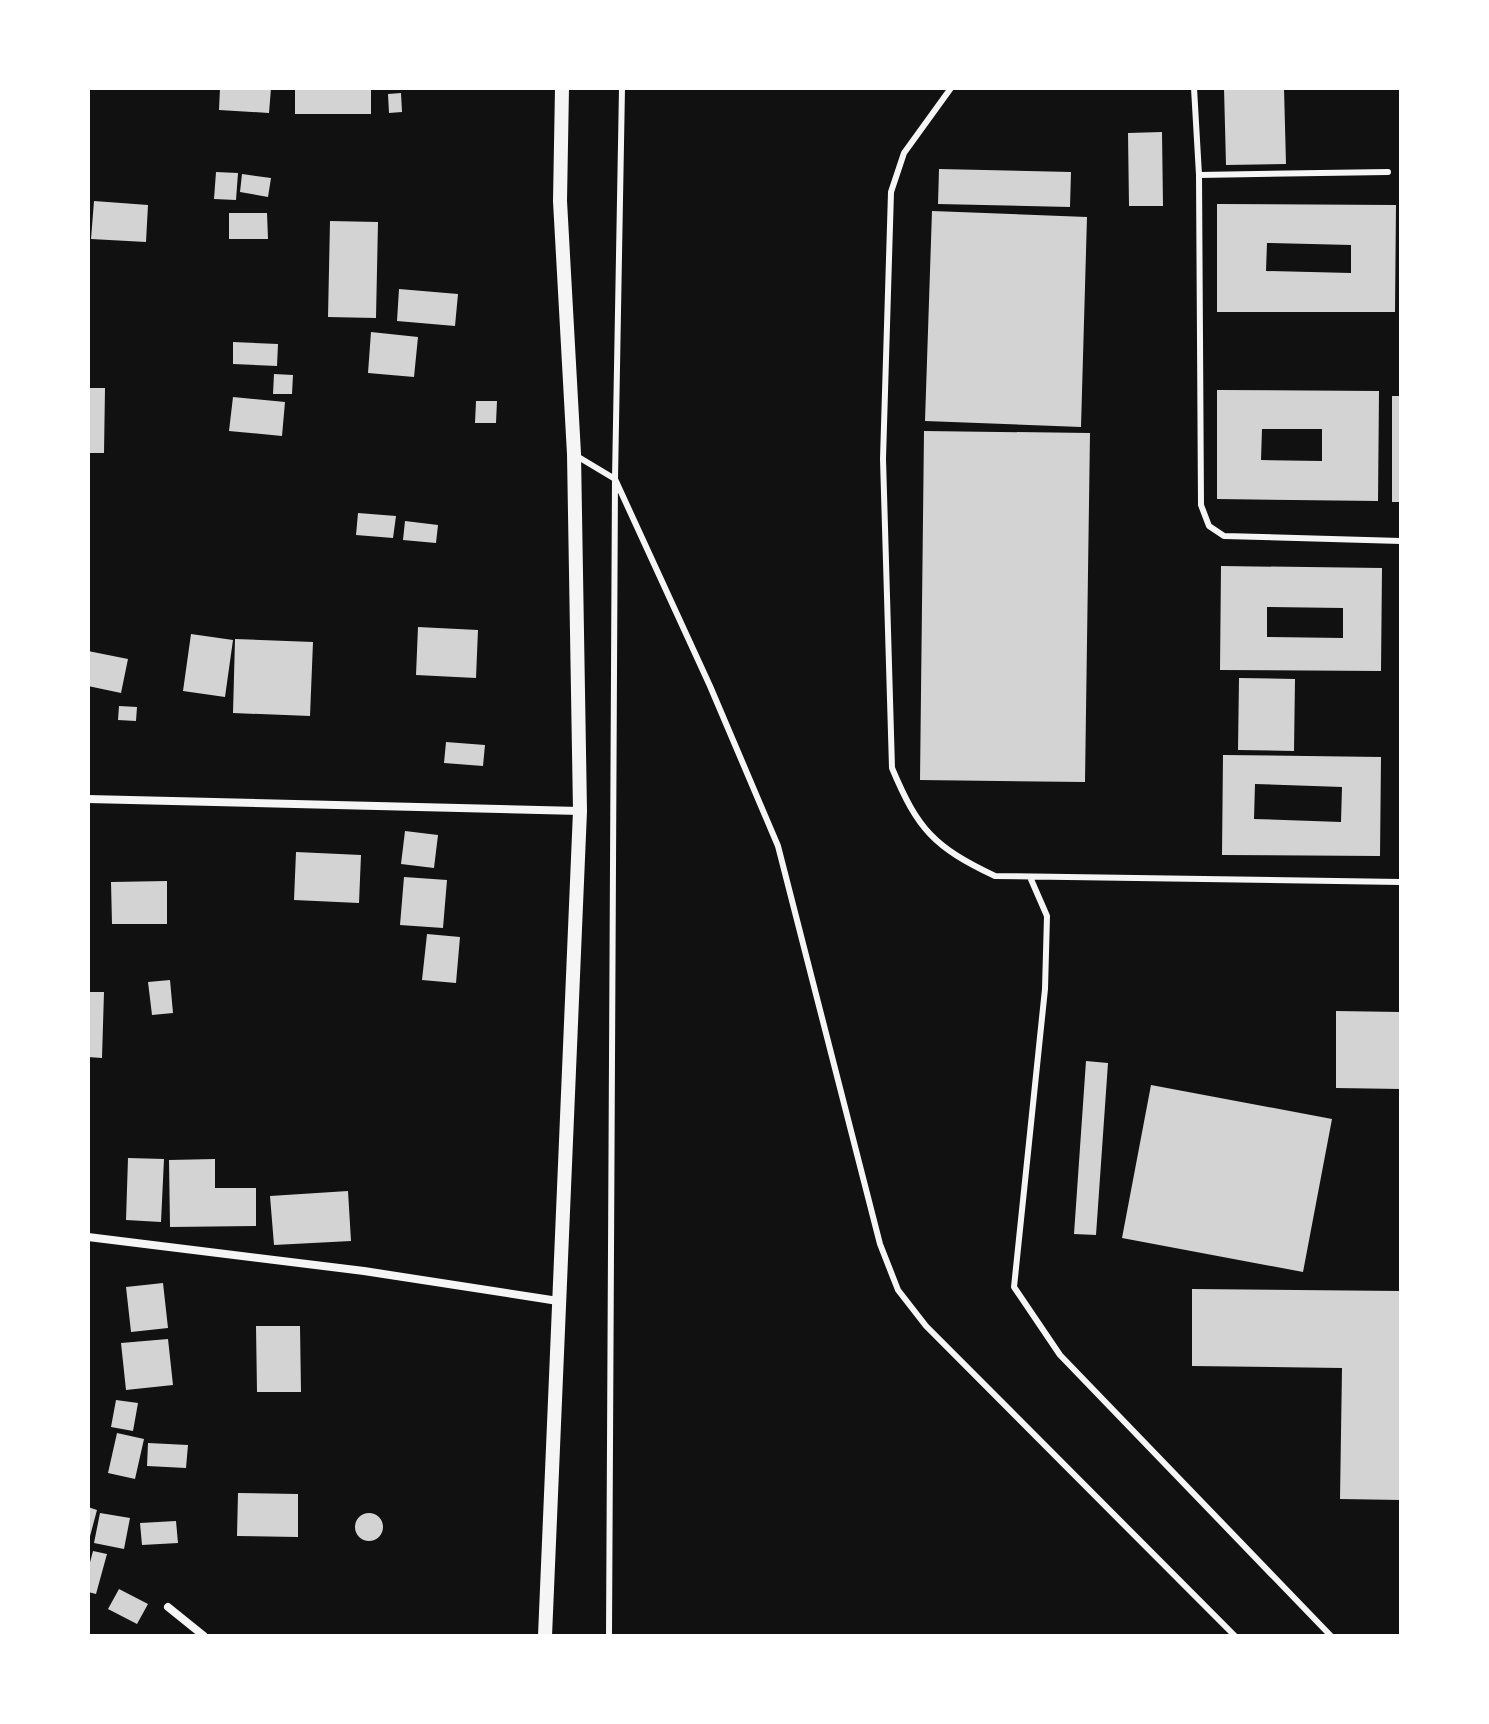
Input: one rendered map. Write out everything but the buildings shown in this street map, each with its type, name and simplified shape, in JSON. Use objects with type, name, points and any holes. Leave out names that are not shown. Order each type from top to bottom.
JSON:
[{"type":"street","points":[[545,1636],[580,811],[574,454],[560,201],[562,88]]},
{"type":"street","points":[[88,799],[580,811]]},
{"type":"street","points":[[88,1237],[236,1258],[364,1271],[558,1301]]},
{"type":"street","points":[[168,1607],[204,1636]]},
{"type":"lane","points":[[609,1636],[615,479],[622,88]]},
{"type":"lane","points":[[951,88],[904,153],[891,192],[883,459],[892,768],[910,812],[930,835],[957,858],[995,876],[1401,882]]},
{"type":"lane","points":[[1194,88],[1199,175],[1201,505],[1209,526],[1224,536],[1401,541]]},
{"type":"lane","points":[[1199,175],[1388,172]]},
{"type":"lane","points":[[574,454],[615,479],[710,686],[778,846],[880,1244],[898,1290],[926,1326],[1235,1636]]},
{"type":"lane","points":[[1030,877],[1047,916],[1045,989],[1014,1287],[1060,1355],[1331,1636]]}]
